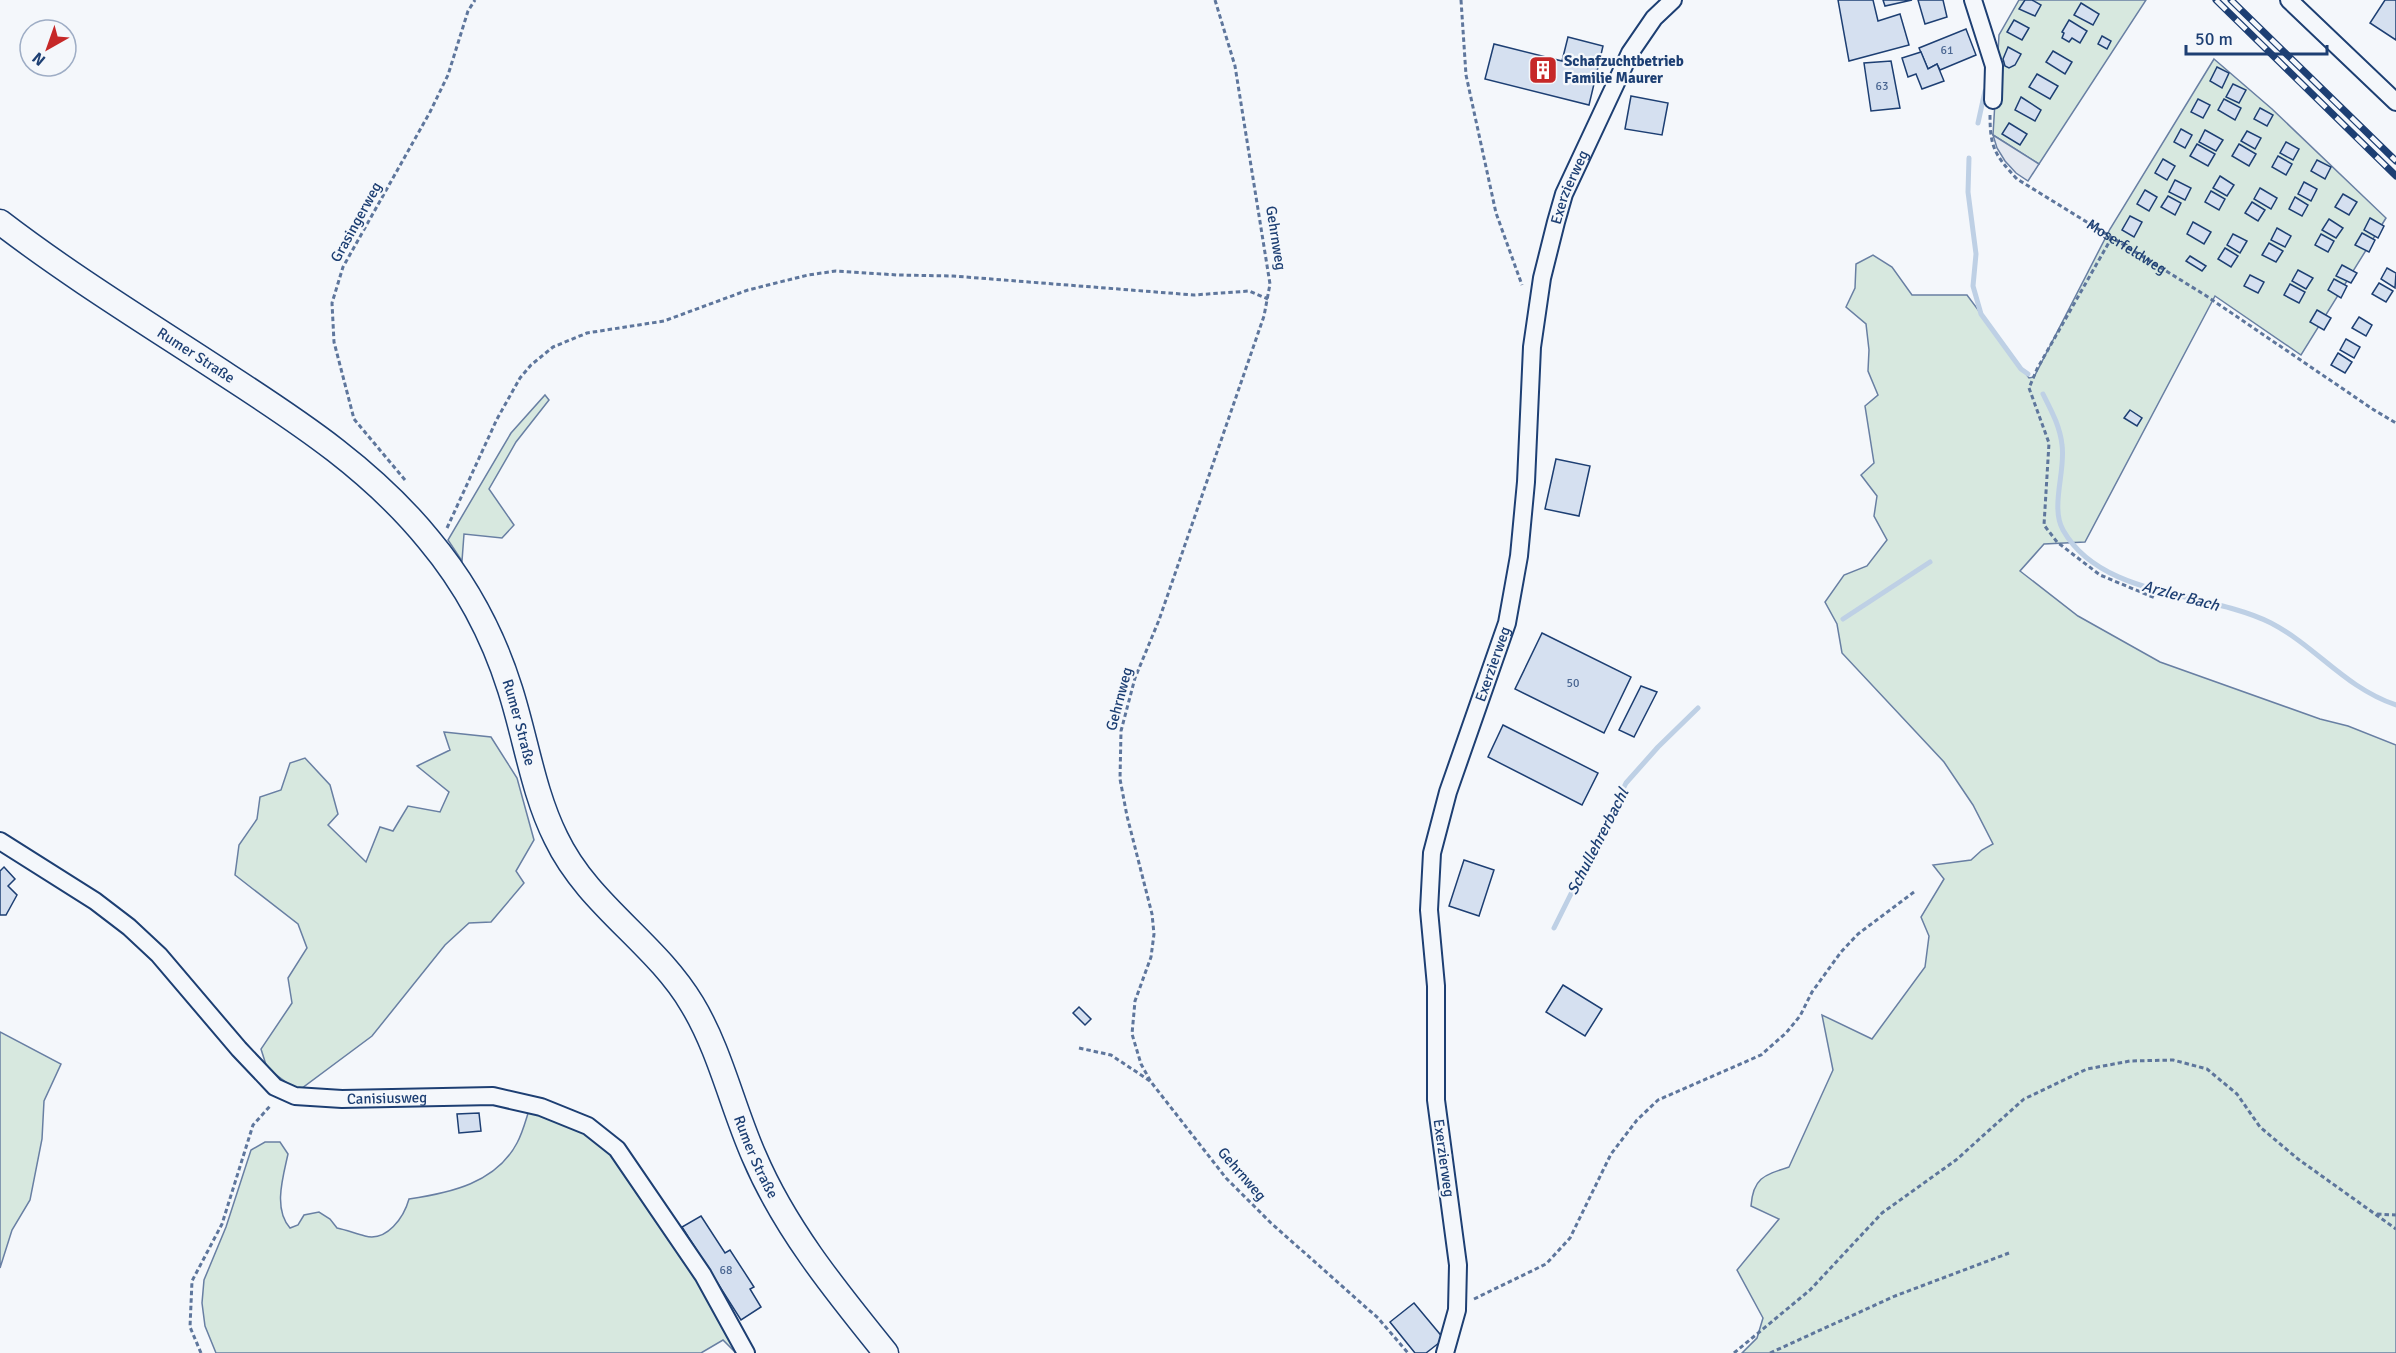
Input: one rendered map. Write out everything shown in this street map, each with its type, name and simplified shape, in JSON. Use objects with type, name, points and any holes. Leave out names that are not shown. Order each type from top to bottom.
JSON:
[{"type":"main road","name":"Rumer Straße","points":[[0,222],[75,276],[317,435],[367,474],[438,537],[459,581],[488,632],[510,689],[547,820],[562,850],[572,868],[593,894],[662,964],[693,1004],[712,1046],[754,1158],[772,1192],[814,1262],[886,1353]]},
{"type":"street","name":"Exerzierweg","points":[[1445,1353],[1457,1310],[1458,1265],[1436,1100],[1436,986],[1430,910],[1432,853],[1448,792],[1507,623],[1519,556],[1527,482],[1532,347],[1548,249],[1564,194],[1630,53],[1654,18],[1673,0]]},
{"type":"street","points":[[1973,0],[1994,66],[1994,100]]},
{"type":"street","points":[[2289,0],[2396,102]]},
{"type":"street","name":"Canisiusweg","points":[[0,841],[95,901],[129,927],[159,955],[239,1049],[275,1087],[295,1096],[342,1099],[493,1096],[541,1107],[588,1126],[617,1149],[703,1275],[746,1353]]},
{"type":"path","name":"Grasingerweg","points":[[405,481],[354,419],[334,342],[332,303],[343,267],[430,112],[448,75],[468,11],[475,0]]},
{"type":"path","name":"Gehrnweg","points":[[1215,0],[1235,66],[1270,273],[1269,298],[1159,620],[1136,678],[1121,732],[1120,779],[1153,924],[1151,957],[1135,1001],[1131,1023],[1135,1048],[1151,1082],[1217,1168],[1244,1197],[1378,1318],[1408,1353]]},
{"type":"path","points":[[1461,0],[1466,75],[1497,213],[1526,295]]},
{"type":"path","name":"Moserfeldweg","points":[[1994,100],[1990,116],[1990,142],[2008,170],[2017,179],[2205,295],[2396,423]]},
{"type":"path","points":[[2112,237],[2037,369],[2029,388],[2049,443],[2044,525],[2057,542],[2100,575],[2155,598]]},
{"type":"path","points":[[438,537],[453,517],[497,419],[520,378],[531,365],[553,347],[587,333],[654,324],[748,290],[808,275],[836,271],[953,276],[1194,295],[1249,291],[1269,298]]},
{"type":"path","points":[[1457,1310],[1546,1264],[1570,1238],[1611,1154],[1636,1120],[1658,1100],[1761,1055],[1793,1024],[1812,992],[1841,952],[1858,934],[1914,892]]},
{"type":"path","points":[[1079,1048],[1111,1055],[1151,1082]]},
{"type":"path","points":[[1734,1353],[1810,1290],[1882,1213],[1956,1160],[2024,1099],[2087,1069],[2130,1061],[2173,1060],[2207,1069],[2237,1094],[2260,1127],[2298,1159],[2396,1229]]},
{"type":"path","points":[[201,1353],[190,1327],[192,1281],[222,1224],[253,1125],[271,1105],[295,1096]]},
{"type":"path","points":[[2375,1214],[2396,1215]]},
{"type":"path","points":[[1770,1353],[1895,1296],[2009,1253]]},
{"type":"shaded area","points":[[2019,0],[2146,0],[2039,164],[1993,135],[1999,35]]},
{"type":"shaded area","points":[[2214,59],[2272,109],[2386,218],[2301,355],[2215,296],[2085,542],[2044,544],[2020,571],[2078,616],[2160,662],[2320,719],[2348,726],[2396,745],[2396,1353],[1742,1353],[1757,1338],[1763,1318],[1737,1270],[1779,1219],[1751,1206],[1752,1197],[1761,1179],[1789,1167],[1833,1070],[1822,1015],[1872,1039],[1925,967],[1929,936],[1921,917],[1944,879],[1933,865],[1971,860],[1993,844],[1973,805],[1944,762],[1842,653],[1837,624],[1825,602],[1844,575],[1867,566],[1887,540],[1874,516],[1877,496],[1861,475],[1874,463],[1865,406],[1878,395],[1868,371],[1869,350],[1866,324],[1846,307],[1855,288],[1856,264],[1873,255],[1892,267],[1912,295],[1967,295],[2029,378],[2034,377],[2110,229]]},
{"type":"shaded area","points":[[1993,135],[2039,164],[2028,181],[2016,173],[2005,161],[1997,148]]},
{"type":"shaded area","points":[[545,395],[549,400],[516,442],[489,489],[514,525],[502,538],[464,534],[462,561],[448,540],[511,433]]},
{"type":"shaded area","points":[[444,732],[491,737],[517,778],[534,840],[516,871],[524,883],[491,922],[469,923],[445,945],[372,1036],[298,1091],[267,1068],[261,1049],[292,1003],[288,978],[307,948],[298,924],[235,875],[239,845],[257,819],[260,797],[281,790],[290,763],[305,758],[330,785],[338,814],[328,825],[366,862],[380,827],[393,831],[408,806],[440,812],[449,792],[417,766],[450,750]]},
{"type":"shaded area","points":[[0,1032],[61,1064],[44,1101],[42,1139],[30,1200],[12,1230],[0,1268]]},
{"type":"shaded area","points":[[530,1107],[593,1134],[622,1163],[717,1308],[741,1353],[736,1353],[723,1340],[701,1353],[216,1353],[205,1326],[202,1303],[204,1280],[226,1227],[251,1150],[265,1142],[280,1142],[288,1154],[281,1202],[282,1212],[290,1228],[298,1225],[304,1215],[319,1212],[330,1219],[337,1228],[373,1237],[387,1232],[399,1220],[409,1199],[456,1189],[484,1177],[497,1168],[517,1143]]},
{"type":"building","points":[[1838,0],[1873,0],[1878,21],[1900,14],[1909,45],[1849,61]]},
{"type":"building","points":[[1883,0],[1912,0],[1885,6]]},
{"type":"building","points":[[1918,0],[1943,0],[1947,17],[1925,24]]},
{"type":"building","points":[[2025,0],[2032,0],[2041,5],[2035,16],[2019,9]]},
{"type":"building","points":[[2385,0],[2396,0],[2396,40],[2370,23]]},
{"type":"building","points":[[2081,3],[2099,14],[2093,25],[2074,15]]},
{"type":"building","points":[[2014,20],[2029,28],[2022,40],[2007,32]]},
{"type":"building","points":[[2069,20],[2087,31],[2080,43],[2072,38],[2069,42],[2062,38],[2064,33],[2062,32]]},
{"type":"building","points":[[1966,29],[1976,55],[1940,70],[1937,64],[1928,69],[1919,48]]},
{"type":"building","points":[[2102,36],[2111,41],[2107,49],[2098,44]]},
{"type":"building","name":"Schafzuchtbetrieb Familie Maurer","points":[[1568,37],[1603,46],[1589,105],[1485,79],[1494,44],[1562,61]]},
{"type":"building","points":[[2008,47],[2021,54],[2015,65],[2009,68],[2005,66],[2003,59]]},
{"type":"building","points":[[2053,51],[2072,62],[2065,74],[2046,62]]},
{"type":"building","points":[[1921,52],[1928,69],[1937,64],[1944,81],[1922,89],[1916,74],[1908,77],[1902,58]]},
{"type":"building","points":[[1891,61],[1900,108],[1871,111],[1864,63]]},
{"type":"building","points":[[2217,67],[2229,73],[2222,88],[2210,81]]},
{"type":"building","points":[[2037,74],[2058,86],[2050,99],[2029,87]]},
{"type":"building","points":[[2233,84],[2246,90],[2239,103],[2226,97]]},
{"type":"building","points":[[1631,96],[1668,103],[1662,135],[1625,129]]},
{"type":"building","points":[[2021,97],[2041,110],[2035,121],[2015,110]]},
{"type":"building","points":[[2198,99],[2210,105],[2203,118],[2191,112]]},
{"type":"building","points":[[2224,99],[2241,108],[2235,120],[2218,110]]},
{"type":"building","points":[[2260,108],[2273,115],[2267,126],[2254,119]]},
{"type":"building","points":[[2009,123],[2027,134],[2020,145],[2002,134]]},
{"type":"building","points":[[2181,129],[2192,135],[2185,148],[2174,142]]},
{"type":"building","points":[[2205,130],[2223,140],[2216,151],[2199,142]]},
{"type":"building","points":[[2247,131],[2261,138],[2255,149],[2241,141]]},
{"type":"building","points":[[2286,142],[2299,149],[2293,160],[2280,153]]},
{"type":"building","points":[[2197,144],[2215,154],[2208,166],[2190,156]]},
{"type":"building","points":[[2239,144],[2256,154],[2249,166],[2232,156]]},
{"type":"building","points":[[2278,156],[2292,164],[2286,175],[2272,167]]},
{"type":"building","points":[[2163,159],[2175,166],[2167,180],[2155,173]]},
{"type":"building","points":[[2317,160],[2331,167],[2325,179],[2311,171]]},
{"type":"building","points":[[2220,176],[2234,185],[2227,196],[2213,188]]},
{"type":"building","points":[[2175,180],[2191,188],[2185,200],[2169,192]]},
{"type":"building","points":[[2304,182],[2317,189],[2311,201],[2298,194]]},
{"type":"building","points":[[2260,188],[2277,198],[2271,209],[2254,199]]},
{"type":"building","points":[[2145,190],[2157,197],[2149,211],[2137,204]]},
{"type":"building","points":[[2211,191],[2225,199],[2219,210],[2205,202]]},
{"type":"building","points":[[2343,194],[2357,202],[2349,215],[2335,207]]},
{"type":"building","points":[[2168,196],[2181,203],[2175,215],[2161,207]]},
{"type":"building","points":[[2295,197],[2308,205],[2302,216],[2289,209]]},
{"type":"building","points":[[2252,202],[2265,210],[2258,221],[2245,213]]},
{"type":"building","points":[[2130,216],[2142,222],[2134,237],[2122,230]]},
{"type":"building","points":[[2370,218],[2384,226],[2378,238],[2364,230]]},
{"type":"building","points":[[2329,219],[2343,228],[2336,238],[2322,230]]},
{"type":"building","points":[[2193,222],[2211,232],[2204,244],[2187,234]]},
{"type":"building","points":[[2277,228],[2291,236],[2285,247],[2271,240]]},
{"type":"building","points":[[2362,233],[2375,240],[2369,252],[2355,245]]},
{"type":"building","points":[[2233,234],[2247,241],[2240,253],[2227,245]]},
{"type":"building","points":[[2321,234],[2334,241],[2328,252],[2315,245]]},
{"type":"building","points":[[2269,243],[2283,251],[2276,262],[2262,255]]},
{"type":"building","points":[[2225,248],[2238,256],[2231,267],[2218,259]]},
{"type":"building","points":[[2190,256],[2206,266],[2202,271],[2186,261]]},
{"type":"building","points":[[2342,265],[2357,273],[2351,283],[2336,276]]},
{"type":"building","points":[[2387,268],[2396,273],[2395,288],[2381,279]]},
{"type":"building","points":[[2298,270],[2313,278],[2306,289],[2292,281]]},
{"type":"building","points":[[2250,275],[2264,282],[2258,293],[2244,286]]},
{"type":"building","points":[[2334,279],[2347,286],[2341,298],[2328,290]]},
{"type":"building","points":[[2379,283],[2393,291],[2386,302],[2372,294]]},
{"type":"building","points":[[2290,284],[2305,292],[2299,303],[2284,295]]},
{"type":"building","points":[[2317,310],[2331,318],[2324,330],[2310,322]]},
{"type":"building","points":[[2359,317],[2372,325],[2366,336],[2352,328]]},
{"type":"building","points":[[2346,339],[2360,347],[2354,358],[2340,350]]},
{"type":"building","points":[[2338,353],[2352,362],[2345,373],[2331,365]]},
{"type":"building","points":[[2130,410],[2142,418],[2137,426],[2124,418]]},
{"type":"building","points":[[1556,459],[1590,466],[1579,516],[1545,509]]},
{"type":"building","points":[[1542,633],[1631,677],[1604,733],[1515,689]]},
{"type":"building","points":[[1641,686],[1657,692],[1634,737],[1619,730]]},
{"type":"building","points":[[1503,725],[1598,773],[1582,805],[1488,757]]},
{"type":"building","points":[[1464,860],[1494,870],[1479,916],[1449,906]]},
{"type":"building","points":[[4,867],[15,879],[8,886],[17,895],[6,915],[0,915],[0,871]]},
{"type":"building","points":[[1563,985],[1602,1009],[1585,1036],[1546,1012]]},
{"type":"building","points":[[1079,1007],[1091,1019],[1085,1025],[1073,1013]]},
{"type":"building","points":[[479,1113],[481,1131],[459,1133],[457,1114]]},
{"type":"building","points":[[701,1216],[725,1253],[730,1250],[754,1287],[750,1289],[761,1307],[741,1320],[682,1227]]},
{"type":"building","points":[[1414,1303],[1444,1339],[1426,1353],[1415,1353],[1390,1322]]},
{"type":"waterway","name":"Arzler Bach","points":[[1978,123],[1985,91]]},
{"type":"waterway","name":"Arzler Bach","points":[[1969,158],[1968,192],[1976,254],[1973,286],[1981,314],[2021,369],[2028,374]]},
{"type":"waterway","name":"Arzler Bach","points":[[2043,394],[2057,425],[2062,445],[2058,500],[2059,521],[2063,530],[2081,552],[2103,569],[2129,581],[2246,613],[2271,623],[2303,643],[2361,688],[2396,705]]},
{"type":"waterway","name":"Schullehrerbachl","points":[[1843,619],[1930,562]]},
{"type":"waterway","name":"Schullehrerbachl","points":[[1554,928],[1626,783],[1658,747],[1698,708]]},
{"type":"railway","points":[[2216,0],[2396,176]]},
{"type":"railway","points":[[2231,0],[2396,161]]},
{"type":"place","name":"Schafzuchtbetrieb Familie Maurer","points":[[1543,70]]}]
